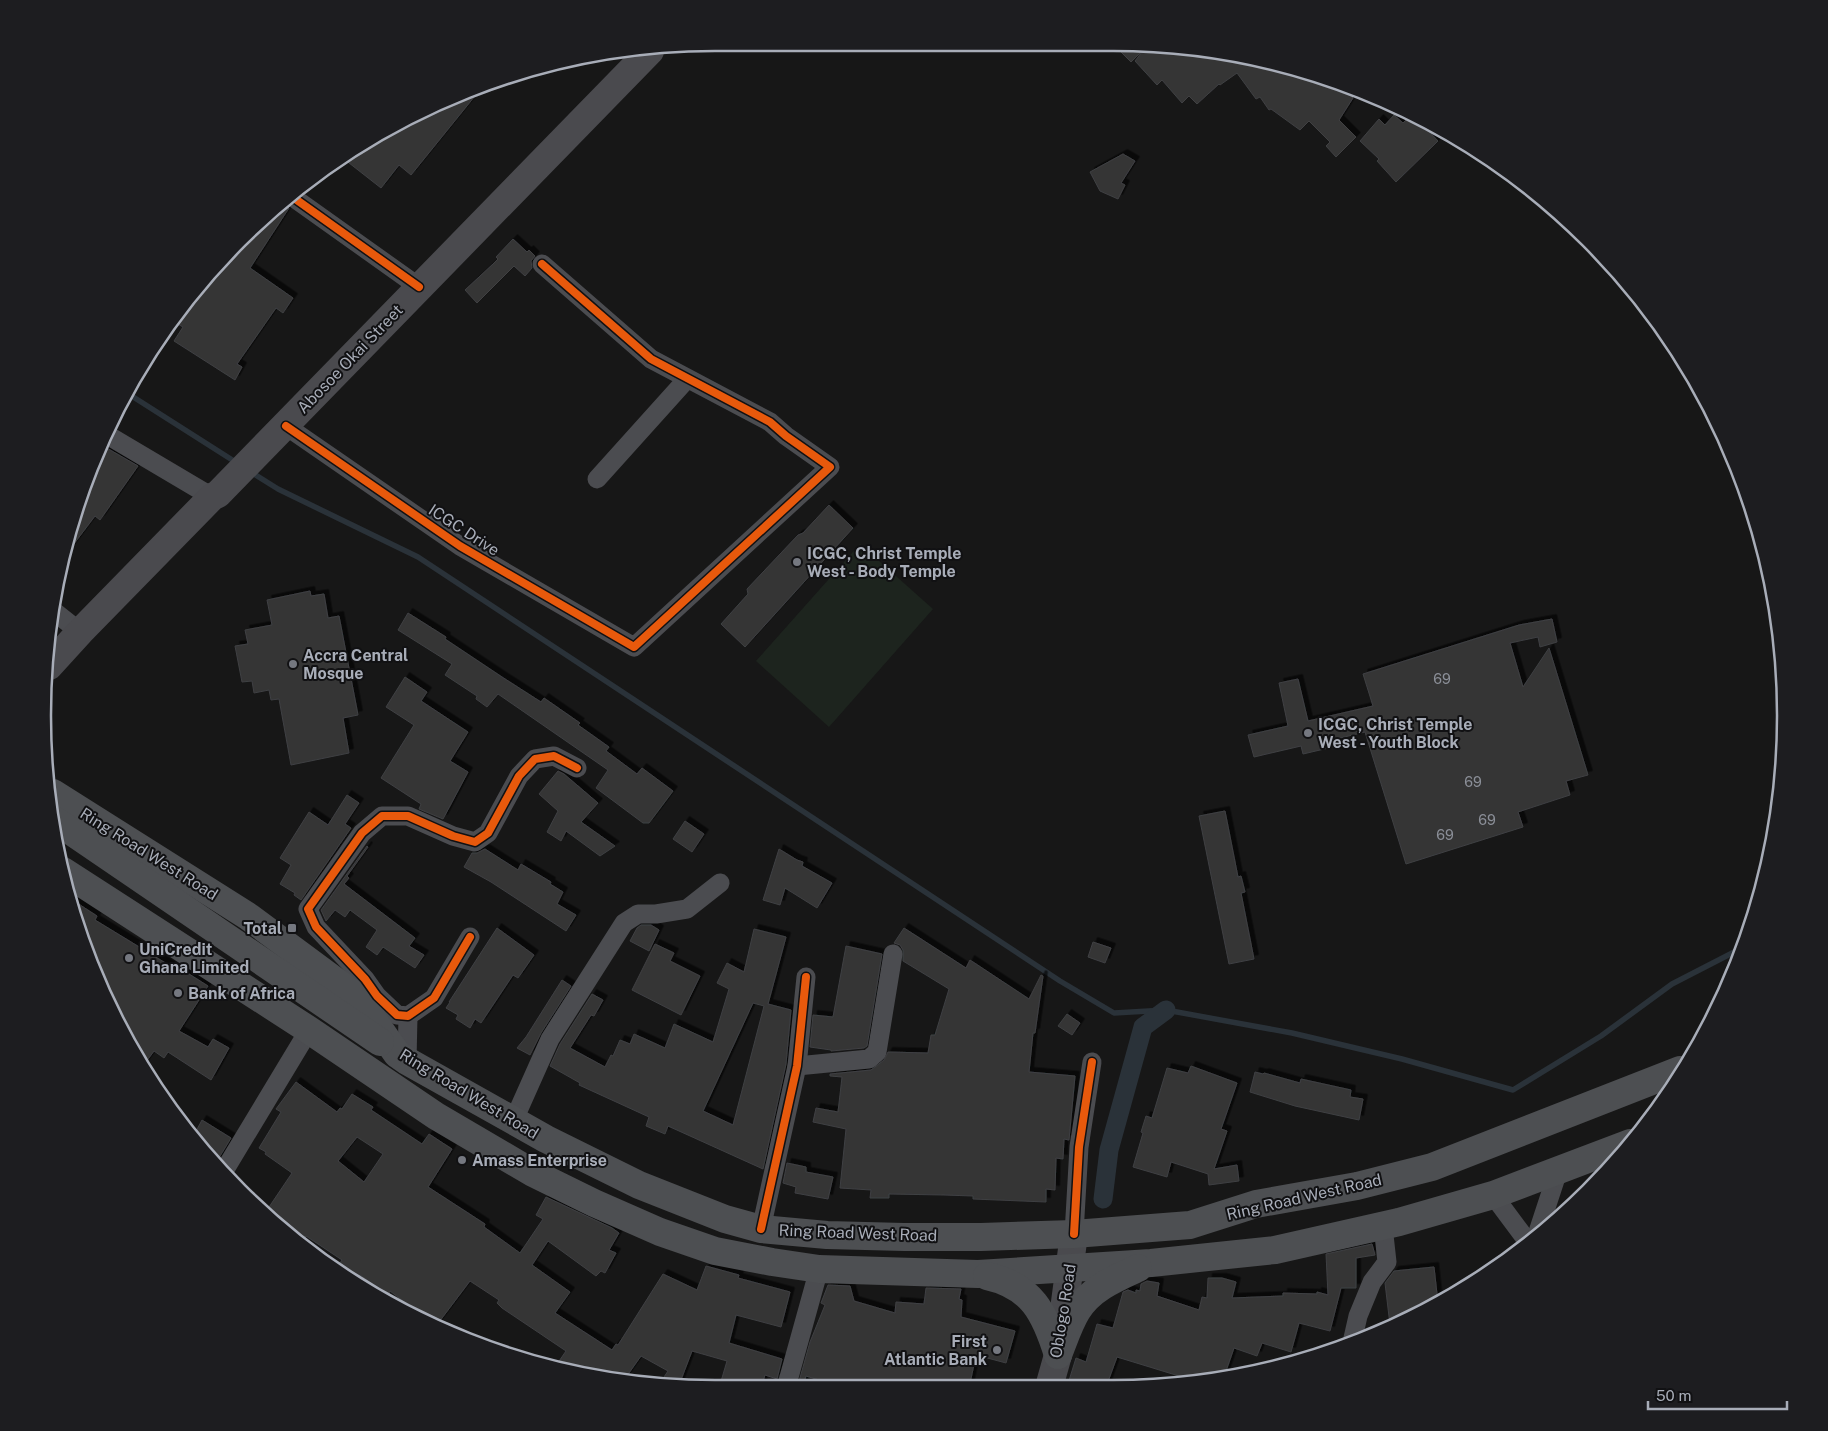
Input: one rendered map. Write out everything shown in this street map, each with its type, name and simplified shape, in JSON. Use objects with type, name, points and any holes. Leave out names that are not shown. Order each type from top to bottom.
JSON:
[{"type":"main road","name":"Ring Road West Road","points":[[56,795],[249,917],[357,997],[402,1057],[514,1122],[639,1185],[725,1219],[761,1228],[827,1235],[981,1237],[1074,1234],[1190,1225],[1256,1204],[1357,1186],[1432,1167],[1673,1073]]},
{"type":"main road","name":"Ring Road West Road","points":[[61,824],[348,1031]]},
{"type":"main road","points":[[68,861],[348,1031],[402,1057]]},
{"type":"main road","name":"Ring Road West Road","points":[[71,876],[309,1030],[436,1116],[534,1173],[594,1204],[660,1232],[715,1251],[772,1262],[819,1269],[978,1274],[1151,1263],[1275,1250],[1383,1226],[1493,1195],[1616,1149]]},
{"type":"main road","points":[[348,1031],[362,1066]]},
{"type":"main road","points":[[1070,1268],[1101,1249],[1226,1233],[1256,1204]]},
{"type":"main road","points":[[1058,1355],[1078,1310],[1095,1291],[1118,1277],[1151,1263]]},
{"type":"main road","points":[[978,1274],[1002,1279],[1030,1298],[1041,1310],[1058,1355]]},
{"type":"street","name":"Abosoe Okai Street","points":[[54,660],[80,632],[277,435],[646,55]]},
{"type":"street","points":[[297,200],[419,287]]},
{"type":"street","points":[[542,264],[651,359],[687,380],[597,479]]},
{"type":"street","name":"ICGC Drive","points":[[277,435],[460,546],[634,647],[830,467],[786,436],[770,422],[687,380]]},
{"type":"street","points":[[113,438],[215,496]]},
{"type":"street","points":[[59,616],[80,632]]},
{"type":"street","points":[[470,937],[434,998],[408,1016],[397,1015],[377,996],[352,965],[316,927],[308,909],[362,833],[382,816],[408,816],[453,836],[475,842],[488,833],[519,776],[535,759],[554,756],[577,768]]},
{"type":"street","points":[[514,1122],[550,1039],[624,923],[638,914],[656,914],[687,909],[720,883]]},
{"type":"street","points":[[797,1066],[869,1059],[877,1052],[893,954]]},
{"type":"street","points":[[761,1228],[797,1066],[806,977]]},
{"type":"street","points":[[402,1057],[408,1016]]},
{"type":"street","points":[[227,1165],[309,1030]]},
{"type":"street","points":[[1074,1234],[1079,1147],[1092,1062]]},
{"type":"street","points":[[1541,1222],[1558,1171]]},
{"type":"street","points":[[1493,1195],[1524,1236]]},
{"type":"street","points":[[1354,1334],[1358,1316],[1372,1282],[1387,1262],[1383,1226]]},
{"type":"street","name":"Oblogo Road","points":[[1051,1380],[1058,1355],[1074,1234]]},
{"type":"street","points":[[788,1380],[819,1269]]},
{"type":"shaded area","points":[[860,544],[933,609],[829,727],[756,661]]},
{"type":"building","points":[[1120,51],[1141,52],[1131,62]]},
{"type":"building","points":[[1142,52],[1199,57],[1242,64],[1326,87],[1353,98],[1339,120],[1356,137],[1336,157],[1326,146],[1330,142],[1309,121],[1300,130],[1271,109],[1269,110],[1260,97],[1256,99],[1237,73],[1219,84],[1197,104],[1189,96],[1182,103],[1162,80],[1157,85],[1135,61]]},
{"type":"building","points":[[474,97],[411,175],[399,165],[381,188],[348,162],[383,140],[422,120]]},
{"type":"building","points":[[1394,115],[1403,123],[1406,120],[1429,132],[1438,141],[1396,182],[1377,161],[1379,159],[1360,141],[1379,119],[1385,125]]},
{"type":"building","points":[[1123,154],[1135,161],[1121,183],[1125,185],[1118,199],[1100,191],[1090,172]]},
{"type":"building","points":[[289,208],[250,268],[293,298],[283,313],[276,308],[237,364],[242,367],[235,380],[174,341],[183,327],[179,325],[216,278],[246,246]]},
{"type":"building","points":[[513,239],[527,252],[529,250],[535,256],[531,261],[532,268],[525,276],[514,266],[477,303],[465,290],[498,259],[496,257]]},
{"type":"building","points":[[108,449],[138,466],[100,520],[95,516],[74,544],[87,502]]},
{"type":"building","name":"ICGC, Christ Temple West - Body Temple","points":[[829,505],[853,528],[745,647],[721,624],[748,594],[747,589]]},
{"type":"building","name":"Accra Central Mosque","points":[[310,591],[311,596],[324,594],[328,618],[339,616],[358,715],[343,718],[349,753],[291,765],[279,699],[271,700],[269,690],[254,693],[252,681],[242,682],[235,646],[248,644],[245,630],[272,625],[267,600]]},
{"type":"building","points":[[408,613],[541,702],[544,698],[580,723],[578,725],[609,747],[606,751],[637,774],[642,768],[673,791],[649,823],[643,823],[596,788],[608,770],[498,694],[487,707],[476,699],[477,696],[445,675],[452,664],[398,630]]},
{"type":"building","points":[[1552,619],[1557,642],[1540,647],[1538,637],[1510,643],[1523,687],[1549,648],[1588,775],[1566,781],[1570,795],[1518,812],[1523,827],[1406,864],[1365,732],[1336,739],[1337,746],[1303,754],[1301,746],[1254,757],[1248,735],[1288,726],[1279,683],[1298,679],[1308,721],[1373,706],[1363,674],[1519,625]]},
{"type":"building","points":[[405,677],[427,692],[421,701],[468,732],[450,761],[468,772],[443,819],[419,809],[421,804],[381,778],[414,725],[386,707]]},
{"type":"building","points":[[558,771],[598,803],[581,822],[615,846],[600,856],[566,831],[561,841],[547,832],[558,811],[539,794]]},
{"type":"building","points":[[347,795],[359,803],[345,824],[351,828],[301,900],[294,895],[295,893],[280,884],[291,865],[280,858],[309,812],[328,825]]},
{"type":"building","points":[[1225,811],[1238,877],[1241,876],[1245,892],[1241,893],[1254,959],[1229,964],[1199,816]]},
{"type":"building","points":[[685,821],[704,834],[692,852],[673,839]]},
{"type":"building","points":[[367,846],[347,876],[349,878],[344,884],[415,938],[409,946],[424,955],[415,968],[383,947],[377,955],[366,947],[377,930],[350,910],[345,917],[335,910],[326,921],[321,910]]},
{"type":"building","points":[[485,849],[518,870],[521,864],[551,882],[550,884],[563,892],[557,904],[576,915],[566,931],[491,882],[464,867],[472,853]]},
{"type":"building","points":[[779,849],[803,862],[802,866],[832,883],[817,908],[785,888],[780,905],[763,900]]},
{"type":"building","points":[[79,904],[97,916],[95,920],[177,970],[178,967],[208,986],[179,1031],[208,1047],[213,1039],[229,1048],[211,1080],[168,1052],[164,1058],[154,1051],[147,1060],[120,1009],[102,970]]},
{"type":"building","points":[[641,925],[651,925],[659,930],[649,951],[630,941],[637,928]]},
{"type":"building","points":[[497,928],[534,955],[518,978],[513,975],[481,1023],[475,1019],[470,1028],[456,1019],[458,1015],[446,1008]]},
{"type":"building","points":[[904,928],[966,968],[970,960],[1029,999],[1041,975],[1043,976],[1035,1033],[1033,1033],[1029,1072],[1075,1076],[1069,1140],[1064,1139],[1063,1159],[1056,1158],[1055,1190],[1046,1189],[1046,1202],[973,1199],[973,1196],[944,1195],[889,1194],[889,1198],[870,1198],[871,1190],[840,1188],[846,1129],[813,1122],[816,1108],[838,1112],[842,1077],[830,1076],[830,1074],[871,1070],[884,1060],[888,1052],[928,1053],[931,1035],[935,1035],[949,989],[903,961],[903,950],[900,945],[894,943]]},
{"type":"building","points":[[754,929],[786,937],[768,1004],[791,1010],[786,1064],[763,1169],[668,1126],[665,1134],[646,1126],[649,1117],[579,1085],[580,1083],[550,1066],[560,1044],[592,994],[603,1000],[594,1016],[591,1015],[570,1048],[605,1067],[611,1055],[613,1056],[620,1040],[630,1044],[634,1034],[665,1048],[674,1024],[713,1042],[729,989],[717,983],[727,963],[744,972]],"holes":[[[753,1003],[764,1006],[733,1125],[703,1111]]]},
{"type":"building","points":[[1093,942],[1111,948],[1105,963],[1088,957]]},
{"type":"building","points":[[655,944],[674,953],[670,961],[700,976],[681,1015],[632,990]]},
{"type":"building","points":[[846,946],[882,954],[867,1046],[864,1048],[831,1051],[810,1047],[813,1015],[833,1017]]},
{"type":"building","points":[[562,980],[571,986],[541,1033],[530,1055],[517,1048],[526,1037]]},
{"type":"building","points":[[1067,1014],[1080,1023],[1072,1035],[1058,1026]]},
{"type":"building","points":[[1191,1066],[1237,1083],[1221,1129],[1227,1131],[1214,1169],[1237,1165],[1239,1181],[1209,1185],[1208,1174],[1171,1162],[1167,1177],[1133,1167],[1146,1116],[1152,1118],[1167,1068],[1188,1073]]},
{"type":"building","points":[[1255,1072],[1300,1083],[1301,1079],[1351,1090],[1350,1097],[1363,1099],[1359,1120],[1295,1106],[1250,1092]]},
{"type":"building","points":[[296,1082],[337,1112],[340,1108],[342,1109],[352,1094],[373,1107],[371,1110],[422,1144],[429,1134],[452,1149],[428,1187],[485,1224],[484,1227],[520,1253],[543,1219],[536,1215],[546,1197],[619,1233],[609,1250],[616,1253],[605,1273],[601,1271],[596,1276],[548,1241],[532,1265],[570,1292],[555,1313],[612,1350],[616,1344],[618,1345],[663,1274],[697,1290],[706,1266],[739,1275],[738,1278],[790,1292],[781,1327],[736,1315],[729,1343],[782,1359],[777,1379],[765,1375],[763,1380],[721,1380],[727,1361],[692,1351],[682,1378],[664,1377],[668,1371],[641,1356],[628,1374],[586,1367],[559,1361],[566,1351],[502,1308],[497,1303],[499,1300],[470,1281],[441,1320],[404,1302],[390,1291],[389,1294],[383,1291],[340,1263],[342,1260],[305,1237],[269,1207],[292,1173],[259,1148],[281,1112],[276,1109]],"holes":[[[357,1137],[383,1154],[364,1182],[338,1161]]]},
{"type":"building","points":[[202,1120],[231,1138],[220,1157],[216,1153],[197,1130]]},
{"type":"building","points":[[787,1163],[806,1167],[806,1172],[833,1177],[828,1199],[795,1193],[796,1187],[783,1183]]},
{"type":"building","points":[[1372,1244],[1375,1255],[1356,1258],[1356,1288],[1341,1288],[1330,1331],[1299,1323],[1291,1352],[1262,1343],[1257,1356],[1234,1348],[1227,1370],[1179,1376],[1117,1357],[1109,1380],[1069,1380],[1076,1358],[1086,1362],[1097,1324],[1113,1328],[1123,1292],[1128,1290],[1136,1293],[1136,1290],[1140,1291],[1141,1284],[1147,1281],[1159,1283],[1157,1296],[1199,1310],[1202,1297],[1207,1298],[1208,1278],[1222,1278],[1236,1282],[1232,1298],[1283,1296],[1283,1293],[1317,1294],[1317,1292],[1328,1295],[1326,1254]]},
{"type":"building","points":[[1434,1267],[1437,1295],[1389,1319],[1385,1283],[1394,1271]]},
{"type":"building","points":[[828,1285],[850,1286],[854,1301],[895,1313],[896,1302],[924,1304],[926,1288],[961,1289],[959,1299],[962,1300],[961,1317],[1015,1331],[1006,1363],[976,1355],[971,1380],[819,1380],[806,1376],[805,1380],[799,1380],[810,1342],[825,1305],[821,1303]]},
{"type":"waterway","points":[[133,397],[237,463]]},
{"type":"waterway","points":[[251,472],[278,489],[418,557],[1060,981],[1114,1013],[1166,1010],[1292,1033],[1402,1059],[1513,1090],[1601,1036],[1672,984],[1732,953]]},
{"type":"waterway","points":[[1103,1199],[1109,1150],[1143,1027],[1166,1010]]},
{"type":"cycle path","points":[[297,200],[419,287]]},
{"type":"cycle path","points":[[286,426],[460,546],[634,647],[830,467],[786,436],[770,422],[651,359],[542,264]]},
{"type":"cycle path","points":[[470,937],[434,998],[408,1016],[397,1015],[377,996],[365,979],[316,927],[308,909],[362,833],[382,816],[408,816],[453,836],[475,842],[488,833],[519,776],[535,759],[554,756],[577,768]]},
{"type":"cycle path","points":[[761,1229],[797,1066],[806,977]]},
{"type":"cycle path","points":[[1074,1234],[1079,1147],[1092,1062]]},
{"type":"place","name":"ICGC, Christ Temple West - Body Temple","points":[[797,562]]},
{"type":"place","name":"Accra Central Mosque","points":[[293,664]]},
{"type":"place","name":"ICGC, Christ Temple West - Youth Block","points":[[1308,733]]},
{"type":"place","name":"Total","points":[[292,928]]},
{"type":"place","name":"UniCredit Ghana Limited","points":[[129,958]]},
{"type":"place","name":"Bank of Africa","points":[[178,993]]},
{"type":"place","name":"Amass Enterprise","points":[[462,1160]]},
{"type":"place","name":"First Atlantic Bank","points":[[997,1350]]}]
